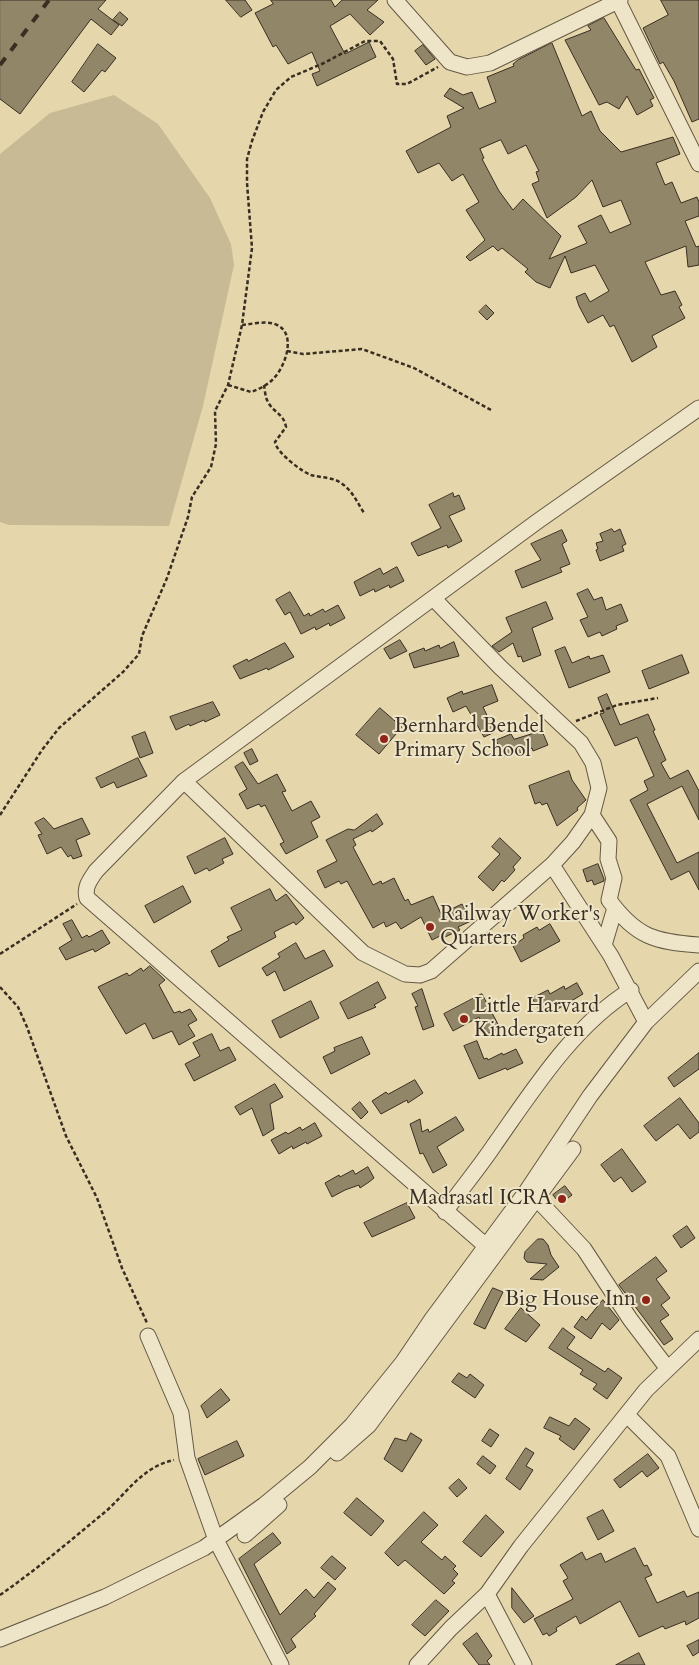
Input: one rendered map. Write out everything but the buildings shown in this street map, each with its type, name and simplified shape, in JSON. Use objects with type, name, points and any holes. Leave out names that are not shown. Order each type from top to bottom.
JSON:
[{"type":"street","points":[[398,1],[450,62],[467,67],[490,63],[619,0],[699,164]]},
{"type":"street","points":[[486,1246],[87,898],[85,891],[96,871],[184,781],[538,521],[699,408]]},
{"type":"street","points":[[184,781],[357,947],[382,964],[405,974],[420,974],[431,971],[552,866],[574,842],[592,815],[599,788],[597,776],[588,753],[573,735],[434,599]]},
{"type":"street","points":[[592,815],[609,841],[608,859],[614,878],[609,900],[622,917],[639,931],[658,941],[699,945]]},
{"type":"street","points":[[552,866],[604,945],[631,990],[646,1022]]},
{"type":"street","points":[[604,945],[615,908]]},
{"type":"street","points":[[245,1535],[369,1425],[531,1195],[590,1096],[646,1022],[699,971]]},
{"type":"street","points":[[445,1212],[526,1098],[557,1060],[611,1002],[631,990]]},
{"type":"street","points":[[0,1639],[105,1597],[167,1568],[216,1540],[286,1487],[340,1438],[404,1362],[486,1246],[573,1149]]},
{"type":"street","points":[[531,1195],[584,1249],[630,1319],[668,1368]]},
{"type":"street","points":[[148,1336],[181,1413],[187,1458],[216,1540],[281,1665]]},
{"type":"street","points":[[417,1665],[451,1628],[487,1594],[521,1546],[646,1390],[699,1339]]},
{"type":"street","points":[[627,1416],[668,1456],[699,1530]]},
{"type":"street","points":[[487,1594],[524,1665]]},
{"type":"path","points":[[0,815],[42,750],[59,728],[123,672],[139,654],[142,636],[167,578],[188,517],[192,497],[211,467],[216,444],[214,411],[228,385],[242,325],[252,248],[247,159],[263,112],[276,90],[291,77],[324,63],[365,41],[380,41],[393,59],[397,84],[407,84],[429,71],[450,62]]},
{"type":"path","points":[[228,385],[251,392],[264,386],[278,373],[287,351],[286,339],[282,328],[277,325],[268,323],[242,325]]},
{"type":"path","points":[[287,351],[303,354],[362,349],[414,368],[491,410]]},
{"type":"path","points":[[264,386],[268,402],[283,417],[286,428],[275,442],[276,448],[310,475],[339,481],[349,489],[364,513]]},
{"type":"path","points":[[564,728],[588,715],[616,704],[658,698]]},
{"type":"path","points":[[0,954],[87,898]]},
{"type":"path","points":[[0,987],[18,1007],[27,1027],[66,1136],[97,1198],[122,1268],[148,1325],[148,1336]]},
{"type":"path","points":[[0,1595],[102,1514],[141,1474],[160,1464],[187,1458]]},
{"type":"shaded area","points":[[114,95],[158,124],[210,198],[231,244],[234,265],[203,406],[169,526],[9,525],[0,522],[0,154],[50,113]]},
{"type":"railway","points":[[0,65],[49,0]]},
{"type":"place","name":"Bernhard Bendel Primary School","points":[[384,739]]},
{"type":"place","name":"Railway Worker's Quarters","points":[[430,927]]},
{"type":"place","name":"Little Harvard Kindergaten","points":[[464,1019]]},
{"type":"place","name":"Madrasatl ICRA","points":[[562,1199]]},
{"type":"place","name":"Big House Inn","points":[[646,1300]]}]
